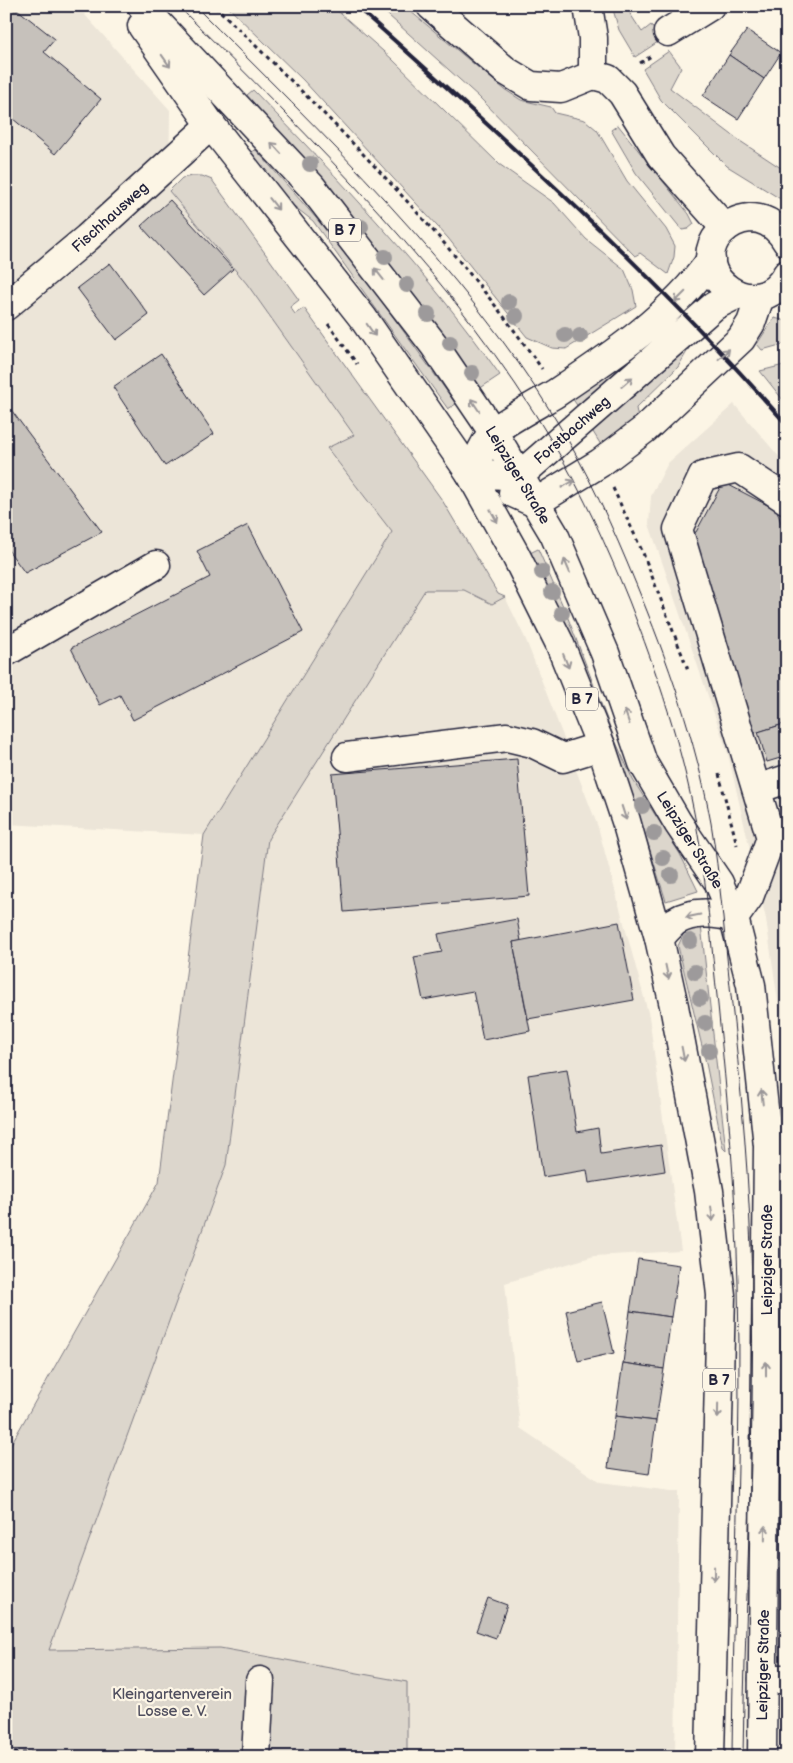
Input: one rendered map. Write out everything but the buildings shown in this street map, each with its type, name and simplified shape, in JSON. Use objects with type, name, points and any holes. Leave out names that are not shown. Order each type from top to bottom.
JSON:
[{"type":"main road","name":"B 7","points":[[128,6],[211,125],[363,318],[470,473],[514,552],[559,642],[601,746],[626,821],[659,938],[709,1191],[721,1295],[710,1757]]},
{"type":"main road","name":"Leipziger Straße","points":[[142,6],[311,186],[434,345],[493,432],[508,476],[535,502],[554,534],[605,653],[643,763],[678,823],[719,883],[734,918],[751,985],[768,1146],[775,1679],[762,1757]]},
{"type":"main road","points":[[431,6],[506,71],[531,86],[561,88],[593,75],[608,79],[622,93],[661,156],[725,228]]},
{"type":"main road","points":[[588,6],[593,38],[593,75]]},
{"type":"main road","points":[[668,32],[710,6]]},
{"type":"main road","points":[[211,125],[236,105]]},
{"type":"main road","name":"Fischhausweg","points":[[6,306],[94,231],[211,125]]},
{"type":"main road","points":[[785,237],[770,223],[752,218],[742,219],[725,228],[713,246],[711,260],[713,271],[719,281],[787,308]]},
{"type":"main road","points":[[508,476],[470,473],[493,432],[557,392],[631,340],[661,316],[696,282],[711,260]]},
{"type":"main road","name":"Forstbachweg","points":[[508,476],[714,306],[774,291],[787,274]]},
{"type":"main road","points":[[535,502],[600,463],[645,429],[741,339],[751,323],[753,296]]},
{"type":"main road","points":[[659,938],[676,921],[692,914],[722,914],[734,918],[749,898],[771,838],[678,529],[703,476],[738,468],[787,500]]},
{"type":"main road","points":[[6,652],[156,565]]},
{"type":"main road","points":[[347,757],[507,737],[532,743],[563,758],[601,746]]},
{"type":"main road","points":[[756,789],[787,779]]},
{"type":"main road","points":[[256,1757],[260,1681]]},
{"type":"path","points":[[215,6],[308,97],[443,241],[536,362]]},
{"type":"path","points":[[600,463],[626,512],[688,672]]},
{"type":"path","points":[[717,767],[738,850]]},
{"type":"path","points":[[6,1752],[95,1757]]},
{"type":"shaded area","points":[[6,6],[77,6],[170,110],[169,191],[247,284],[354,435],[327,449],[392,532],[204,835],[6,824]]},
{"type":"shaded area","points":[[734,404],[787,466],[787,1064],[766,919],[728,754],[649,524],[651,496],[668,463]]},
{"type":"shaded area","points":[[445,588],[464,590],[492,604],[505,597],[526,640],[598,827],[649,1016],[681,1251],[594,1256],[505,1283],[520,1428],[600,1482],[679,1492],[675,1757],[407,1757],[407,1682],[48,1650],[226,1165],[268,839],[425,590]]},
{"type":"green space","points":[[227,6],[332,6],[392,59],[499,164],[554,203],[586,239],[624,269],[633,290],[636,306],[566,349],[552,348],[527,337],[448,238],[303,80]]},
{"type":"green space","points":[[378,6],[404,6],[504,89],[521,100],[551,107],[555,113],[585,120],[597,130],[627,181],[666,229],[675,246],[674,257],[668,274],[640,253],[635,256],[479,97]]},
{"type":"green space","points":[[612,6],[625,6],[642,32],[651,25],[661,40],[635,57],[619,30]]},
{"type":"green space","points":[[669,51],[681,67],[670,88],[740,141],[787,172],[787,203],[727,166],[661,100],[643,69]]},
{"type":"green space","points":[[253,90],[351,193],[413,263],[443,299],[500,375],[479,389],[296,152],[247,95]]},
{"type":"green space","points":[[618,125],[689,214],[694,224],[688,229],[682,230],[636,173],[611,130]]},
{"type":"green space","points":[[256,150],[316,218],[373,289],[456,404],[448,409],[313,221],[281,196],[250,155],[250,152]]},
{"type":"green space","name":"Kleingartenverein Losse e. V.","points":[[202,176],[212,180],[299,300],[290,307],[295,314],[304,308],[442,500],[498,594],[505,597],[492,604],[464,590],[425,590],[268,839],[226,1165],[49,1650],[220,1648],[407,1682],[407,1757],[6,1757],[6,1453],[159,1182],[204,835],[392,532],[327,448],[354,435],[247,284],[169,191],[182,178]]},
{"type":"green space","points":[[774,318],[787,321],[787,343],[762,350],[757,344]]},
{"type":"green space","points":[[692,343],[678,367],[636,408],[638,419],[601,445],[590,427]]},
{"type":"green space","points":[[633,359],[581,411],[572,398]]},
{"type":"green space","points":[[784,365],[787,367],[787,405],[760,371]]},
{"type":"green space","points":[[538,549],[566,613],[615,740],[633,780],[680,854],[698,891],[666,901],[628,781],[583,667],[526,555]]},
{"type":"green space","points":[[701,925],[726,1151],[723,1148],[706,1063],[678,946],[684,933]]},
{"type":"tram line","points":[[178,6],[331,160],[380,214],[473,325],[515,384],[565,464],[594,522],[629,601],[668,710],[684,766],[703,868],[728,1109],[733,1179],[738,1284],[739,1402],[732,1757]]},
{"type":"tram line","points":[[195,6],[388,203],[478,309],[519,364],[568,440],[599,500],[648,613],[680,702],[705,792],[714,843],[738,1060],[747,1172],[753,1343],[743,1757]]},
{"type":"railway","points":[[356,6],[468,106],[632,261],[737,369],[787,425]]}]
